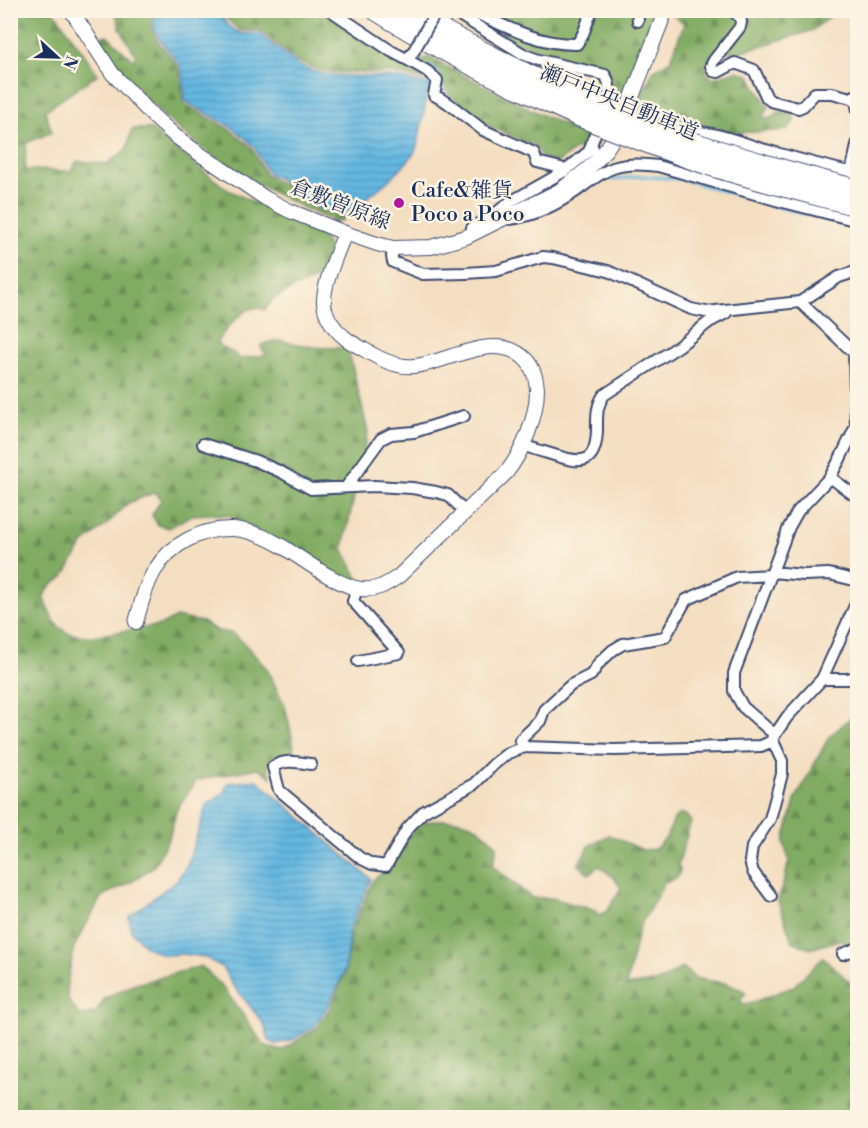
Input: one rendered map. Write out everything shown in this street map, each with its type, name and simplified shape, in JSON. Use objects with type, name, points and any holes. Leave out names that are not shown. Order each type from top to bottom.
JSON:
[{"type":"highway","name":"瀬戸中央自動車道","points":[[376,10],[450,54],[510,84],[582,109],[779,170],[855,179]]},
{"type":"highway","name":"瀬戸中央自動車道","points":[[406,10],[647,143],[710,165],[858,206]]},
{"type":"street","name":"倉敷曽原線","points":[[71,10],[112,73],[153,117],[194,150],[265,198],[290,211],[345,233],[393,248],[431,247],[466,237],[566,186],[599,159],[621,126],[664,15]]},
{"type":"street","points":[[330,10],[391,51],[410,57],[437,80],[435,89],[448,103],[483,130],[532,152],[541,164],[561,168],[563,172]]},
{"type":"street","points":[[410,57],[437,10]]},
{"type":"street","points":[[449,242],[495,214],[510,201],[563,172],[592,148],[610,96],[609,82],[605,75],[525,55],[451,10]]},
{"type":"street","points":[[470,10],[522,33],[561,45],[577,44],[592,10]]},
{"type":"street","points":[[730,10],[740,17],[740,27],[714,60],[711,66],[713,70],[718,72],[735,63],[754,70],[767,98],[798,108],[803,106],[815,93],[832,93],[851,98],[856,95],[858,111]]},
{"type":"street","points":[[621,139],[686,130],[709,133],[810,162],[855,179],[858,141]]},
{"type":"street","points":[[502,220],[521,217],[562,200],[597,176],[614,168],[638,164],[658,166],[858,221]]},
{"type":"street","points":[[136,622],[154,571],[166,555],[183,541],[215,531],[232,529],[247,531],[263,537],[340,582],[357,589],[372,590],[385,585],[399,576],[515,462],[535,408],[536,376],[531,364],[521,355],[500,346],[483,348],[429,364],[412,367],[399,366],[370,353],[345,338],[327,317],[324,303],[326,288],[345,233]]},
{"type":"street","points":[[393,248],[393,262],[423,274],[496,271],[543,257],[553,258],[608,271],[691,309],[706,312],[800,302],[839,277],[858,271]]},
{"type":"street","points":[[771,896],[753,872],[750,861],[752,847],[770,819],[782,774],[782,760],[774,737],[743,707],[734,691],[734,673],[789,527],[798,511],[830,477],[857,422],[854,353],[800,302]]},
{"type":"street","points":[[523,445],[574,462],[587,459],[596,444],[597,412],[599,402],[604,395],[679,346],[709,322],[732,310]]},
{"type":"street","points":[[346,487],[381,439],[391,434],[414,432],[464,416]]},
{"type":"street","points":[[203,444],[256,461],[311,489],[374,486],[412,488],[448,495],[465,512]]},
{"type":"street","points":[[830,477],[857,498],[858,506]]},
{"type":"street","points":[[525,747],[520,740],[540,721],[544,710],[571,685],[591,675],[599,663],[623,644],[665,637],[686,600],[737,577],[772,573],[829,574],[858,581]]},
{"type":"street","points":[[357,589],[353,601],[399,653],[358,661]]},
{"type":"street","points":[[311,764],[290,761],[280,762],[273,767],[279,790],[360,858],[372,864],[386,866],[407,829],[423,812],[474,784],[508,753],[525,747],[615,750],[761,746],[770,742],[787,717],[822,679],[858,599]]},
{"type":"street","points":[[822,679],[858,677]]},
{"type":"street","points":[[843,954],[858,948]]},
{"type":"green space","points":[[10,11],[54,11],[98,74],[45,111],[52,132],[26,143],[25,170],[71,171],[77,161],[106,164],[127,148],[132,129],[150,129],[228,190],[321,236],[329,251],[322,276],[273,299],[265,310],[256,308],[244,312],[228,327],[217,343],[240,359],[265,355],[266,352],[261,346],[273,341],[313,347],[348,348],[368,432],[343,548],[361,584],[342,578],[239,524],[231,516],[191,515],[169,528],[158,525],[152,515],[161,500],[156,492],[128,503],[83,544],[64,577],[51,585],[43,597],[58,626],[68,633],[80,636],[162,625],[176,617],[202,622],[218,631],[231,633],[242,641],[267,669],[285,706],[294,746],[291,756],[267,765],[271,777],[258,768],[197,780],[177,809],[169,838],[154,866],[130,883],[102,896],[74,947],[67,985],[68,1000],[80,1016],[96,1012],[105,998],[133,985],[201,966],[223,987],[264,1045],[281,1051],[317,1028],[330,1008],[345,973],[350,934],[374,879],[391,866],[418,823],[451,820],[475,826],[497,846],[493,866],[532,898],[552,898],[594,910],[600,915],[607,911],[621,888],[614,878],[599,866],[589,874],[578,864],[590,845],[609,835],[643,850],[655,849],[666,838],[674,819],[680,814],[686,815],[691,822],[678,865],[680,870],[678,877],[664,884],[639,928],[626,986],[661,981],[683,967],[694,978],[725,983],[742,990],[746,993],[740,999],[743,1004],[751,1003],[793,987],[823,957],[857,989],[857,1117],[11,1117]]},
{"type":"green space","points":[[115,11],[154,11],[153,31],[179,69],[183,103],[232,131],[252,148],[265,174],[294,189],[317,209],[345,215],[343,220],[335,222],[258,184],[209,153],[164,117],[127,79],[99,37],[107,35],[135,60],[135,54],[120,28]]},
{"type":"green space","points":[[219,11],[325,11],[409,64],[428,57],[546,117],[590,135],[585,143],[557,163],[542,158],[535,146],[486,125],[449,94],[445,86],[391,73],[332,72],[314,68],[297,61],[260,31],[240,30]]},
{"type":"green space","points":[[461,11],[654,11],[618,102],[612,100],[608,71],[509,40]]},
{"type":"green space","points":[[675,11],[838,11],[811,31],[736,53],[715,51],[706,67],[707,74],[712,78],[737,71],[750,75],[769,107],[763,117],[771,119],[780,112],[793,113],[794,122],[788,130],[734,133],[699,123],[668,123],[635,110],[653,71],[671,60],[684,23],[674,16]]},
{"type":"green space","points":[[857,712],[857,943],[840,940],[810,949],[792,941],[778,901],[789,860],[784,843],[785,837],[796,798],[829,737]]},
{"type":"water","points":[[158,11],[216,11],[230,27],[240,33],[260,34],[298,65],[313,71],[330,75],[390,77],[439,86],[444,90],[442,97],[429,93],[426,97],[414,153],[387,182],[351,210],[343,212],[318,207],[295,187],[267,172],[254,146],[233,128],[185,101],[181,68],[161,41],[154,27]]},
{"type":"water","points":[[257,780],[371,879],[348,933],[349,946],[344,973],[328,1006],[314,1027],[292,1040],[276,1044],[269,1041],[264,1024],[232,984],[222,967],[204,957],[184,954],[164,955],[146,947],[131,931],[129,917],[177,880],[187,865],[207,804],[224,793],[228,783]]},
{"type":"waterway","points":[[576,36],[586,10]]},
{"type":"waterway","points":[[430,67],[440,77],[441,91]]},
{"type":"waterway","points":[[613,180],[640,176],[682,179],[788,210],[858,226]]},
{"type":"place","name":"Cafe&雑貨 Poco a Poco","points":[[399,203]]}]
